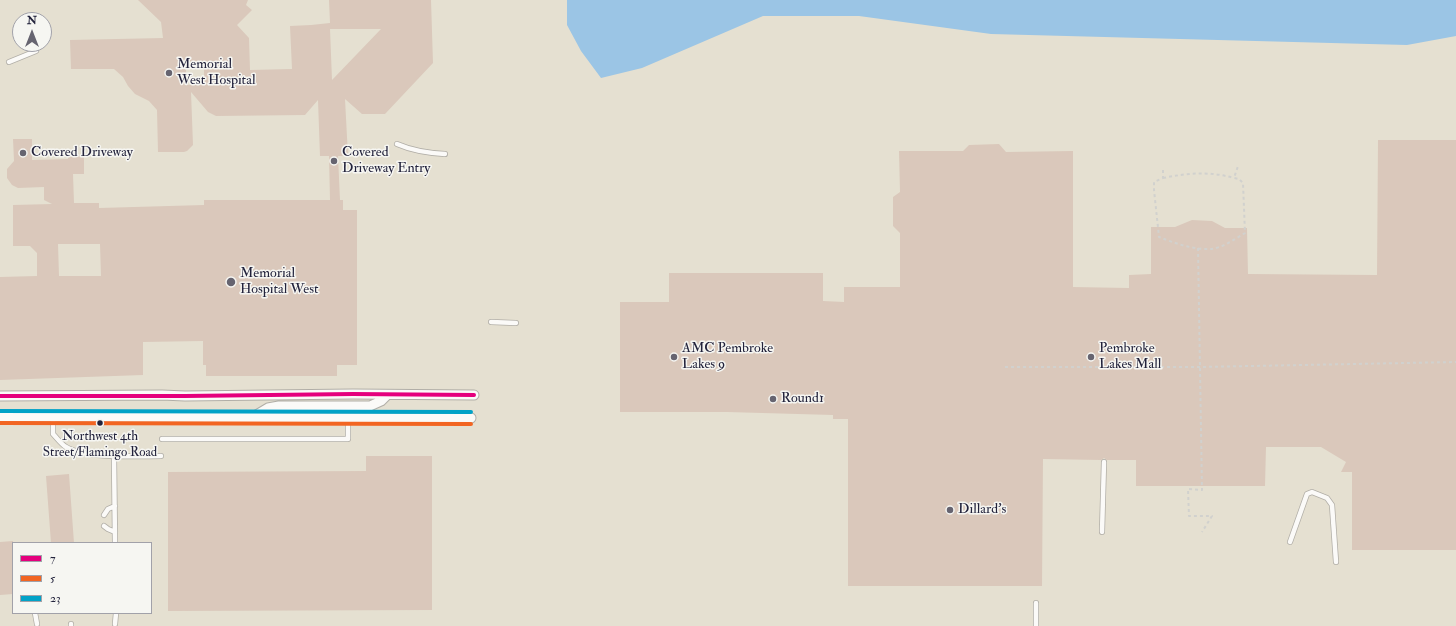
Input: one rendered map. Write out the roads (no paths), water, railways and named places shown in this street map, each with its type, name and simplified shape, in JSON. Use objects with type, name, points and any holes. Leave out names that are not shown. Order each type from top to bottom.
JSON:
[{"type":"street","points":[[0,396],[162,394],[185,396],[352,394],[474,395]]},
{"type":"street","points":[[346,406],[350,403],[352,394]]},
{"type":"street","points":[[250,418],[268,408],[279,406],[370,406],[381,400],[387,394]]},
{"type":"street","points":[[0,417],[471,418]]},
{"type":"lane","points":[[9,62],[34,52]]},
{"type":"lane","points":[[397,144],[409,150],[424,153],[445,154]]},
{"type":"lane","points":[[491,322],[516,323]]},
{"type":"lane","points":[[53,417],[53,434],[65,447],[76,451],[114,456],[162,456]]},
{"type":"lane","points":[[162,439],[348,439],[348,418]]},
{"type":"lane","points":[[114,456],[116,542]]},
{"type":"lane","points":[[1102,532],[1104,462]]},
{"type":"lane","points":[[1290,542],[1307,494],[1312,492],[1327,498],[1332,505],[1336,562]]},
{"type":"lane","points":[[104,515],[108,509],[115,506]]},
{"type":"lane","points":[[104,526],[108,530],[115,532]]},
{"type":"lane","points":[[1036,603],[1036,626]]},
{"type":"lane","points":[[35,614],[37,624]]},
{"type":"lane","points":[[116,614],[116,624]]},
{"type":"water","points":[[567,0],[1456,0],[1456,36],[1407,45],[991,34],[859,16],[763,16],[642,68],[601,78],[581,51],[567,25]]},
{"type":"place","name":"Memorial West Hospital","points":[[169,73]]},
{"type":"place","name":"Covered Driveway","points":[[23,153]]},
{"type":"place","name":"Covered Driveway Entry","points":[[334,161]]},
{"type":"place","name":"Memorial Hospital West","points":[[231,282]]},
{"type":"place","name":"AMC Pembroke Lakes 9","points":[[674,357]]},
{"type":"place","name":"Pembroke Lakes Mall","points":[[1091,357]]},
{"type":"place","name":"Round1","points":[[773,399]]},
{"type":"place","name":"Northwest 4th Street/Flamingo Road","points":[[100,423]]},
{"type":"place","name":"Dillard's","points":[[950,510]]}]
